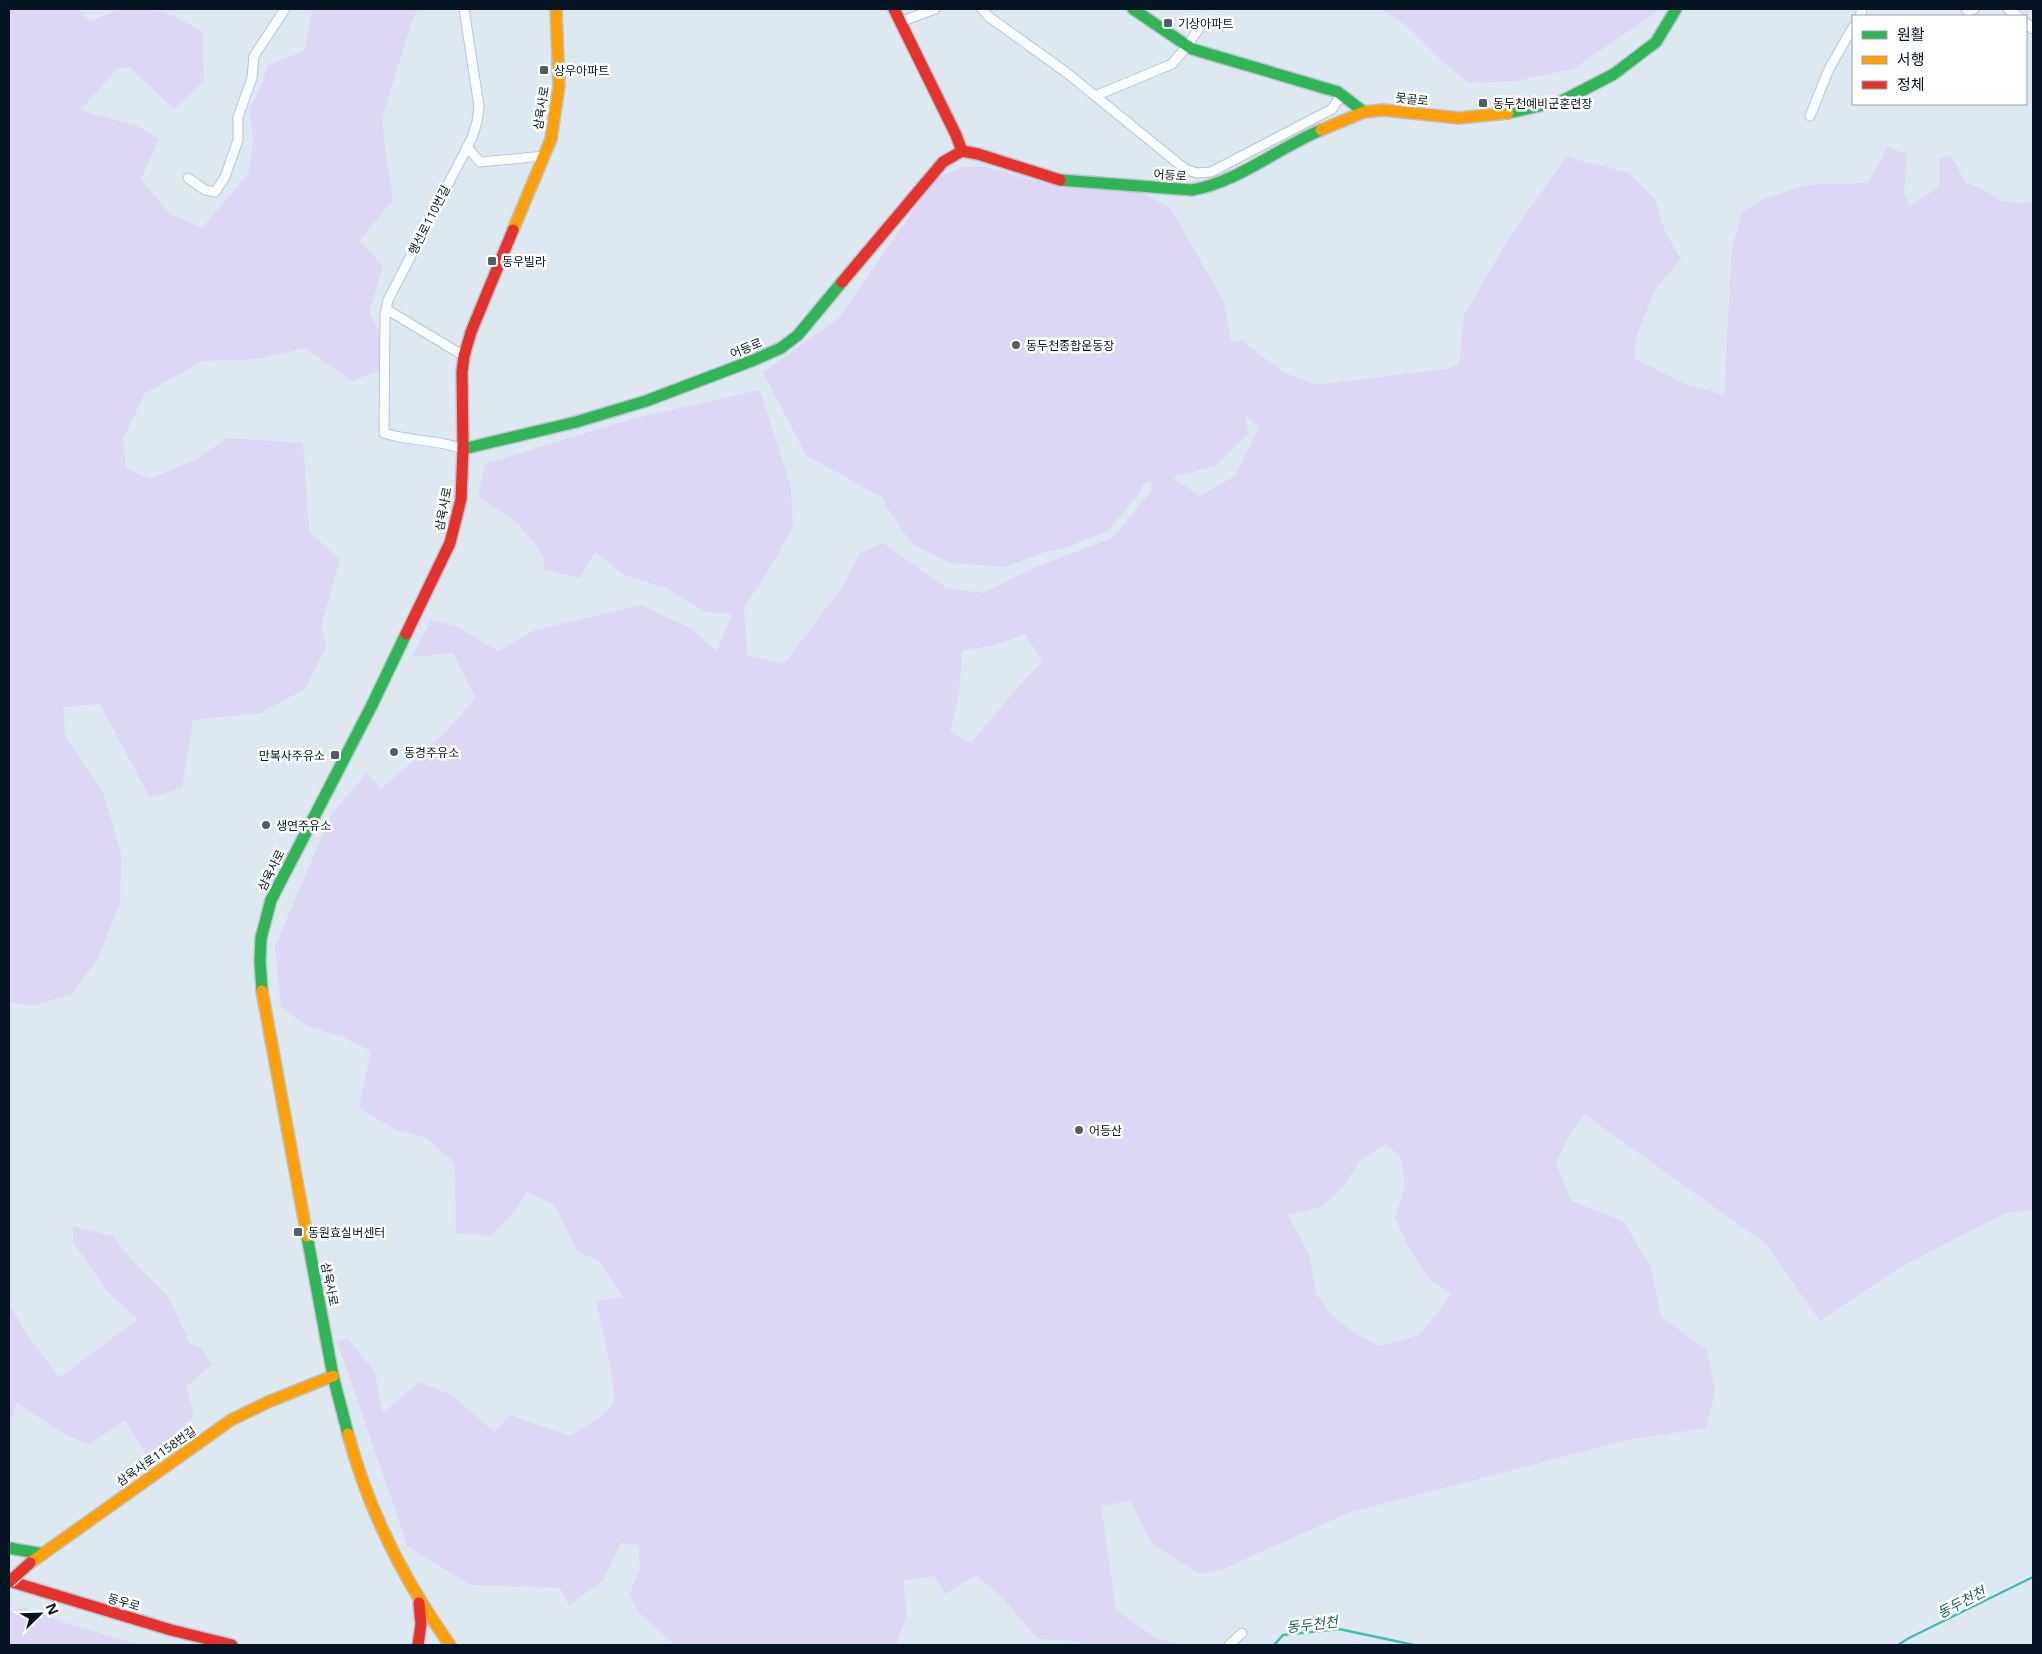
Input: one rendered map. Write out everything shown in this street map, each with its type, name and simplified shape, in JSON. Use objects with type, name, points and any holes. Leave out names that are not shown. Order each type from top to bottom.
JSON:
[{"type":"street","points":[[188,178],[206,190],[215,192],[225,177],[238,140],[238,117],[252,78],[254,56],[285,9]]},
{"type":"street","name":"행선로110번길","points":[[463,449],[447,442],[396,437],[384,433],[386,309],[388,300],[467,147],[477,122],[479,106],[464,9]]},
{"type":"street","name":"삼육사로","points":[[450,1645],[419,1598],[378,1519],[352,1447],[333,1376],[263,1001],[259,958],[261,930],[271,900],[371,707],[447,550],[456,522],[461,499],[463,449],[462,372],[464,356],[471,332],[545,156],[555,122],[559,86],[556,9]]},
{"type":"street","points":[[894,9],[962,151]]},
{"type":"street","points":[[900,22],[935,9]]},
{"type":"street","points":[[982,9],[989,17],[1067,73],[1185,169],[1197,174],[1211,172],[1332,109],[1341,95]]},
{"type":"street","points":[[1134,9],[1192,49],[1338,92],[1364,112]]},
{"type":"street","name":"못골로","points":[[1364,112],[1383,110],[1459,118],[1497,115],[1562,102],[1614,74],[1656,42],[1676,9]]},
{"type":"street","points":[[1966,9],[1968,11],[1974,9]]},
{"type":"street","points":[[1095,96],[1172,64],[1188,46],[1202,24]]},
{"type":"street","points":[[1810,116],[1829,69],[1852,29]]},
{"type":"street","name":"어등로","points":[[463,449],[576,422],[646,401],[781,348],[798,335],[943,162],[962,151],[978,154],[1057,180],[1192,190],[1204,188],[1233,176],[1310,135],[1364,112]]},
{"type":"street","points":[[467,147],[480,162],[545,156]]},
{"type":"street","points":[[386,309],[464,356]]},
{"type":"street","name":"삼육사로1158번길","points":[[9,1581],[30,1562],[231,1420],[268,1402],[333,1376]]},
{"type":"street","points":[[9,1548],[43,1554]]},
{"type":"street","name":"동우로","points":[[9,1581],[162,1628],[232,1645]]},
{"type":"street","points":[[418,1645],[421,1624],[419,1598]]},
{"type":"street","points":[[1229,1645],[1242,1633]]},
{"type":"shaded area","points":[[136,8],[156,10],[175,17],[203,32],[204,81],[174,109],[129,67],[117,69],[80,110],[137,126],[159,139],[141,179],[170,214],[202,228],[249,173],[253,140],[249,108],[260,89],[268,65],[304,51],[313,9],[418,9],[411,24],[382,118],[393,200],[359,241],[383,266],[369,312],[381,335],[379,371],[352,381],[305,348],[258,359],[203,361],[145,393],[123,439],[126,468],[150,479],[195,460],[227,438],[303,443],[309,531],[340,560],[321,625],[326,647],[305,689],[260,713],[193,720],[182,788],[150,798],[100,704],[63,707],[65,736],[102,790],[121,853],[120,903],[98,958],[72,994],[32,1006],[9,1002],[9,9],[78,9],[89,21],[121,10]]},
{"type":"shaded area","points":[[1381,9],[1658,9],[1657,12],[1573,69],[1516,81],[1469,83],[1443,62],[1407,26]]},
{"type":"shaded area","points":[[1888,147],[1907,154],[1904,192],[1909,207],[1939,187],[1939,159],[1951,155],[1965,182],[1986,191],[2000,201],[2026,203],[2033,201],[2033,1210],[2006,1213],[1906,1264],[1820,1321],[1766,1244],[1584,1114],[1570,1134],[1556,1163],[1571,1201],[1623,1221],[1651,1267],[1661,1317],[1707,1350],[1715,1391],[1706,1428],[1627,1440],[1348,1513],[1223,1569],[1200,1574],[1152,1544],[1130,1501],[1101,1506],[1116,1610],[1156,1638],[1179,1645],[1084,1645],[1077,1641],[1038,1639],[1003,1598],[976,1575],[945,1594],[934,1576],[903,1581],[907,1614],[896,1645],[675,1645],[641,1614],[629,1595],[640,1569],[639,1545],[621,1543],[603,1580],[569,1606],[560,1588],[470,1585],[408,1547],[337,1341],[347,1338],[374,1371],[383,1413],[419,1382],[452,1395],[494,1432],[510,1415],[570,1436],[605,1414],[615,1401],[611,1369],[596,1301],[623,1297],[599,1261],[577,1251],[554,1204],[527,1192],[515,1211],[490,1236],[456,1233],[455,1163],[426,1138],[396,1130],[359,1108],[371,1051],[343,1037],[307,1026],[281,1007],[275,947],[332,813],[367,773],[381,789],[443,734],[475,697],[453,653],[412,657],[431,620],[456,626],[498,651],[535,630],[641,605],[690,628],[717,651],[732,614],[705,612],[666,588],[624,575],[595,552],[580,578],[544,570],[544,556],[517,522],[478,497],[485,464],[631,419],[760,390],[791,488],[793,527],[764,578],[744,607],[747,655],[784,664],[843,586],[859,554],[883,543],[947,588],[983,593],[1036,567],[1112,538],[1151,492],[1151,481],[1144,483],[1139,493],[1109,530],[1062,549],[1045,552],[1005,567],[951,563],[912,544],[883,498],[806,455],[763,372],[838,319],[936,178],[963,167],[985,167],[1062,188],[1141,192],[1171,209],[1224,302],[1231,342],[1241,340],[1283,372],[1316,385],[1446,369],[1459,364],[1464,315],[1508,240],[1566,157],[1629,173],[1655,199],[1665,232],[1681,259],[1656,288],[1637,334],[1634,358],[1687,385],[1724,395],[1732,248],[1742,212],[1764,199],[1806,185],[1868,183]],"holes":[[[1245,414],[1259,428],[1235,476],[1200,496],[1172,477],[1215,466],[1248,434]],[[1025,634],[1043,661],[971,743],[950,732],[959,693],[962,650],[992,646]],[[1386,1144],[1401,1157],[1405,1187],[1395,1218],[1410,1250],[1429,1279],[1451,1293],[1420,1335],[1380,1346],[1355,1334],[1330,1313],[1316,1294],[1309,1254],[1288,1215],[1321,1207],[1343,1187],[1359,1161]]]},
{"type":"shaded area","points":[[73,1226],[112,1236],[139,1268],[168,1296],[190,1344],[201,1348],[212,1364],[186,1387],[194,1415],[150,1461],[125,1420],[89,1445],[63,1433],[16,1403],[9,1428],[9,1304],[27,1334],[59,1378],[138,1319],[107,1291],[73,1242]]},
{"type":"shaded area","points":[[22,1607],[66,1623],[139,1645],[9,1645],[9,1612]]},
{"type":"waterway","name":"동두천천","points":[[1898,1645],[2033,1577]]},
{"type":"waterway","name":"동두천천","points":[[1274,1645],[1283,1635],[1339,1629],[1414,1645]]},
{"type":"traffic: fast","points":[[1133,9],[1192,49],[1338,92],[1364,112]]},
{"type":"traffic: fast","points":[[1508,113],[1562,101],[1614,74],[1656,42],[1676,9]]},
{"type":"traffic: fast","points":[[1060,180],[1192,190],[1226,180],[1321,130]]},
{"type":"traffic: fast","points":[[463,449],[576,422],[646,401],[754,360],[781,348],[798,335],[842,282]]},
{"type":"traffic: fast","points":[[262,991],[261,938],[271,900],[371,707],[406,634]]},
{"type":"traffic: fast","points":[[307,1236],[333,1376],[348,1434]]},
{"type":"traffic: fast","points":[[9,1548],[43,1554]]},
{"type":"traffic: slow","points":[[513,230],[551,139],[559,86],[556,9]]},
{"type":"traffic: slow","points":[[1321,130],[1364,112],[1383,110],[1459,118],[1508,113]]},
{"type":"traffic: slow","points":[[262,991],[307,1236]]},
{"type":"traffic: slow","points":[[30,1563],[231,1420],[268,1402],[333,1376]]},
{"type":"traffic: slow","points":[[348,1434],[366,1490],[390,1544],[418,1596],[450,1645]]},
{"type":"traffic: jam","points":[[894,9],[962,151]]},
{"type":"traffic: jam","points":[[842,282],[943,162],[962,151],[978,154],[1060,180]]},
{"type":"traffic: jam","points":[[406,634],[450,543],[461,499],[463,449],[462,372],[464,356],[471,332],[513,230]]},
{"type":"traffic: jam","points":[[9,1582],[30,1563]]},
{"type":"traffic: jam","points":[[9,1581],[171,1630],[232,1645]]},
{"type":"traffic: jam","points":[[418,1645],[421,1624],[419,1603]]},
{"type":"place","name":"기상아파트","points":[[1168,23]]},
{"type":"place","name":"상우아파트","points":[[544,70]]},
{"type":"place","name":"동두천예비군훈련장","points":[[1483,103]]},
{"type":"place","name":"동우빌라","points":[[492,261]]},
{"type":"place","name":"동두천종합운동장","points":[[1016,345]]},
{"type":"place","name":"동경주유소","points":[[394,752]]},
{"type":"place","name":"만복사주유소","points":[[335,755]]},
{"type":"place","name":"생연주유소","points":[[266,825]]},
{"type":"place","name":"어등산","points":[[1079,1130]]},
{"type":"place","name":"동원효실버센터","points":[[298,1232]]}]
